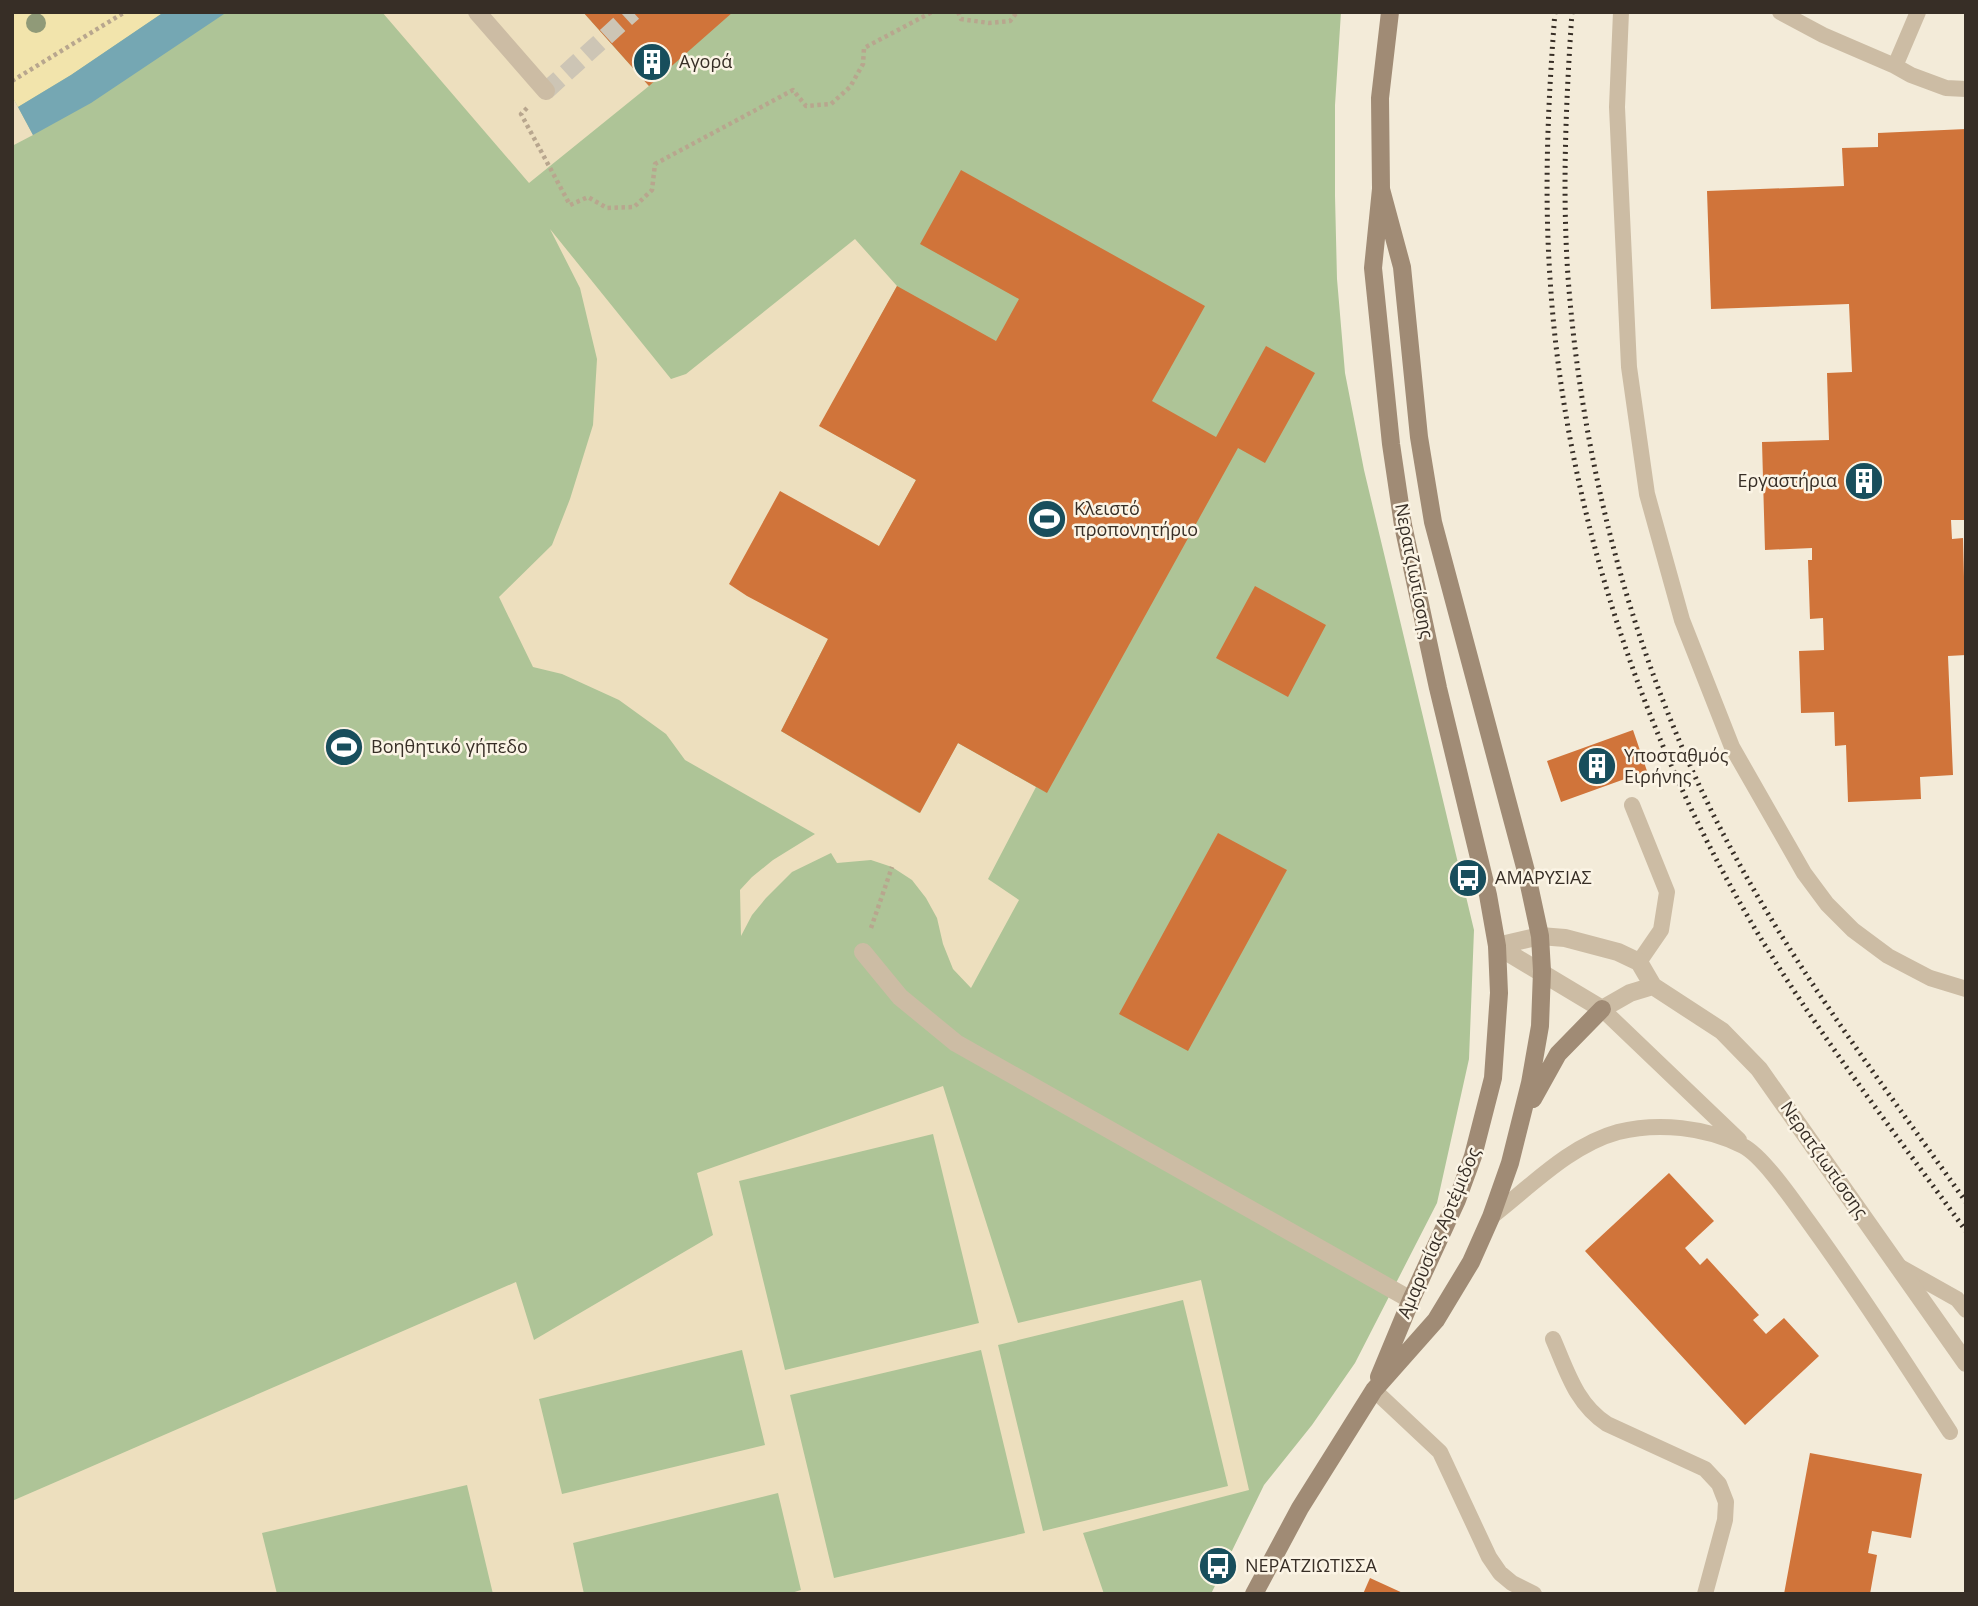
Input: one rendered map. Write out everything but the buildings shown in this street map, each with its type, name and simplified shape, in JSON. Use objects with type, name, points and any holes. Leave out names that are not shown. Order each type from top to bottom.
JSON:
[{"type":"main road","name":"Νερατζιωτίσσης","points":[[1390,12],[1380,97],[1381,189],[1373,268],[1391,444],[1403,525],[1438,688],[1489,895],[1497,946]]},
{"type":"main road","name":"Νερατζιωτίσσης","points":[[1381,189],[1402,267],[1419,437],[1433,522],[1526,871],[1540,936],[1540,1026],[1521,1124],[1491,1217]]},
{"type":"main road","name":"Αμαρυσίας Αρτέμιδος","points":[[1374,1390],[1411,1300],[1457,1200],[1483,1120],[1493,1079],[1496,1050],[1499,993],[1497,946]]},
{"type":"main road","points":[[1521,1124],[1558,1054],[1602,1009]]},
{"type":"main road","name":"Αμαρυσίας Αρτέμιδος","points":[[1254,1594],[1300,1508],[1374,1390],[1436,1320],[1471,1262],[1491,1217]]},
{"type":"street","points":[[477,12],[546,91]]},
{"type":"street","points":[[1497,946],[1540,936],[1565,937],[1618,952],[1639,962]]},
{"type":"street","points":[[1497,946],[1602,1009],[1630,993],[1653,986]]},
{"type":"street","points":[[863,952],[900,997],[956,1043],[1411,1300]]},
{"type":"street","name":"Νερατζιωτίσσης","points":[[1639,962],[1653,986],[1700,1014],[1744,1051],[1759,1069],[1966,1363]]},
{"type":"lane","points":[[1621,12],[1617,107],[1629,367],[1647,494],[1682,620],[1732,747],[1804,873],[1853,930],[1888,956],[1930,978],[1966,989]]},
{"type":"lane","points":[[1780,12],[1823,36],[1911,75],[1946,88],[1966,89]]},
{"type":"lane","points":[[1895,66],[1917,12]]},
{"type":"lane","points":[[1632,805],[1667,892],[1661,930],[1639,962]]},
{"type":"lane","points":[[1602,1009],[1781,1183],[1847,1273],[1950,1432]]},
{"type":"lane","points":[[1491,1217],[1569,1156],[1618,1132],[1646,1128],[1682,1128],[1711,1133],[1745,1147]]},
{"type":"lane","points":[[1900,1267],[1957,1299],[1966,1310]]},
{"type":"lane","points":[[1553,1339],[1581,1401],[1592,1415],[1705,1469],[1719,1483],[1726,1502],[1725,1520],[1705,1594]]},
{"type":"lane","points":[[1374,1390],[1440,1452],[1489,1556],[1500,1573],[1512,1584],[1534,1594]]},
{"type":"path","points":[[12,81],[125,12]]},
{"type":"path","points":[[546,91],[521,114],[570,205],[588,197],[607,208],[634,207],[652,190],[655,164],[793,90],[806,106],[831,104],[850,87],[863,64],[864,48],[932,12]]},
{"type":"path","points":[[958,12],[961,19],[989,23],[1010,21],[1017,12]]},
{"type":"path","points":[[863,952],[892,867]]},
{"type":"green space","points":[[12,12],[1341,12],[1335,105],[1335,196],[1337,279],[1345,373],[1364,470],[1474,930],[1469,1059],[1437,1203],[1355,1363],[1312,1425],[1264,1485],[1211,1594],[12,1594]]},
{"type":"sand","points":[[12,12],[164,12],[18,107],[12,96]]},
{"type":"shaded area","points":[[382,12],[583,12],[649,86],[529,183]]},
{"type":"shaded area","points":[[12,96],[33,135],[12,146]]},
{"type":"shaded area","points":[[550,229],[671,379],[686,374],[855,239],[897,286],[820,426],[916,480],[828,639],[781,731],[919,813],[958,743],[1036,787],[988,879],[1019,900],[971,988],[953,969],[937,918],[912,880],[892,867],[871,860],[837,863],[831,853],[792,872],[752,915],[741,936],[740,890],[773,860],[815,834],[685,760],[666,734],[619,700],[562,674],[533,667],[499,597],[552,545],[570,499],[593,425],[597,359],[580,288]]},
{"type":"shaded area","points":[[943,1086],[1018,1323],[1201,1280],[1249,1490],[1083,1533],[1104,1594],[788,1594],[801,1590],[778,1493],[573,1543],[584,1594],[493,1594],[467,1485],[262,1533],[277,1594],[12,1594],[12,1501],[516,1282],[534,1340],[713,1235],[697,1173]],"holes":[[[933,1134],[979,1323],[785,1370],[739,1181]],[[1183,1300],[1228,1486],[1043,1531],[998,1345]],[[742,1350],[765,1445],[562,1494],[539,1399]],[[981,1350],[1025,1533],[834,1578],[790,1395]]]},
{"type":"water","points":[[164,12],[227,12],[91,103],[33,135],[18,107]]},
{"type":"tunnel","points":[[546,91],[633,12]]},
{"type":"railway","points":[[1555,12],[1547,211],[1558,364],[1572,451],[1592,537],[1617,623],[1647,707],[1681,788],[1720,867],[1763,942],[1836,1053],[1966,1231]]},
{"type":"railway","points":[[1572,12],[1565,211],[1568,277],[1576,352],[1602,502],[1644,649],[1671,721],[1702,790],[1762,903],[1846,1033],[1966,1202]]},
{"type":"place","name":"Αγορά","points":[[652,62]]},
{"type":"place","name":"Εργαστήρια","points":[[1864,481]]},
{"type":"place","name":"Κλειστό προπονητήριο","points":[[1047,519]]},
{"type":"place","name":"Βοηθητικό γήπεδο","points":[[344,747]]},
{"type":"place","name":"Υποσταθμός Ειρήνης","points":[[1597,766]]},
{"type":"place","name":"ΑΜΑΡΥΣΙΑΣ","points":[[1468,878]]},
{"type":"place","name":"ΝΕΡΑΤΖΙΩΤΙΣΣΑ","points":[[1218,1566]]}]
